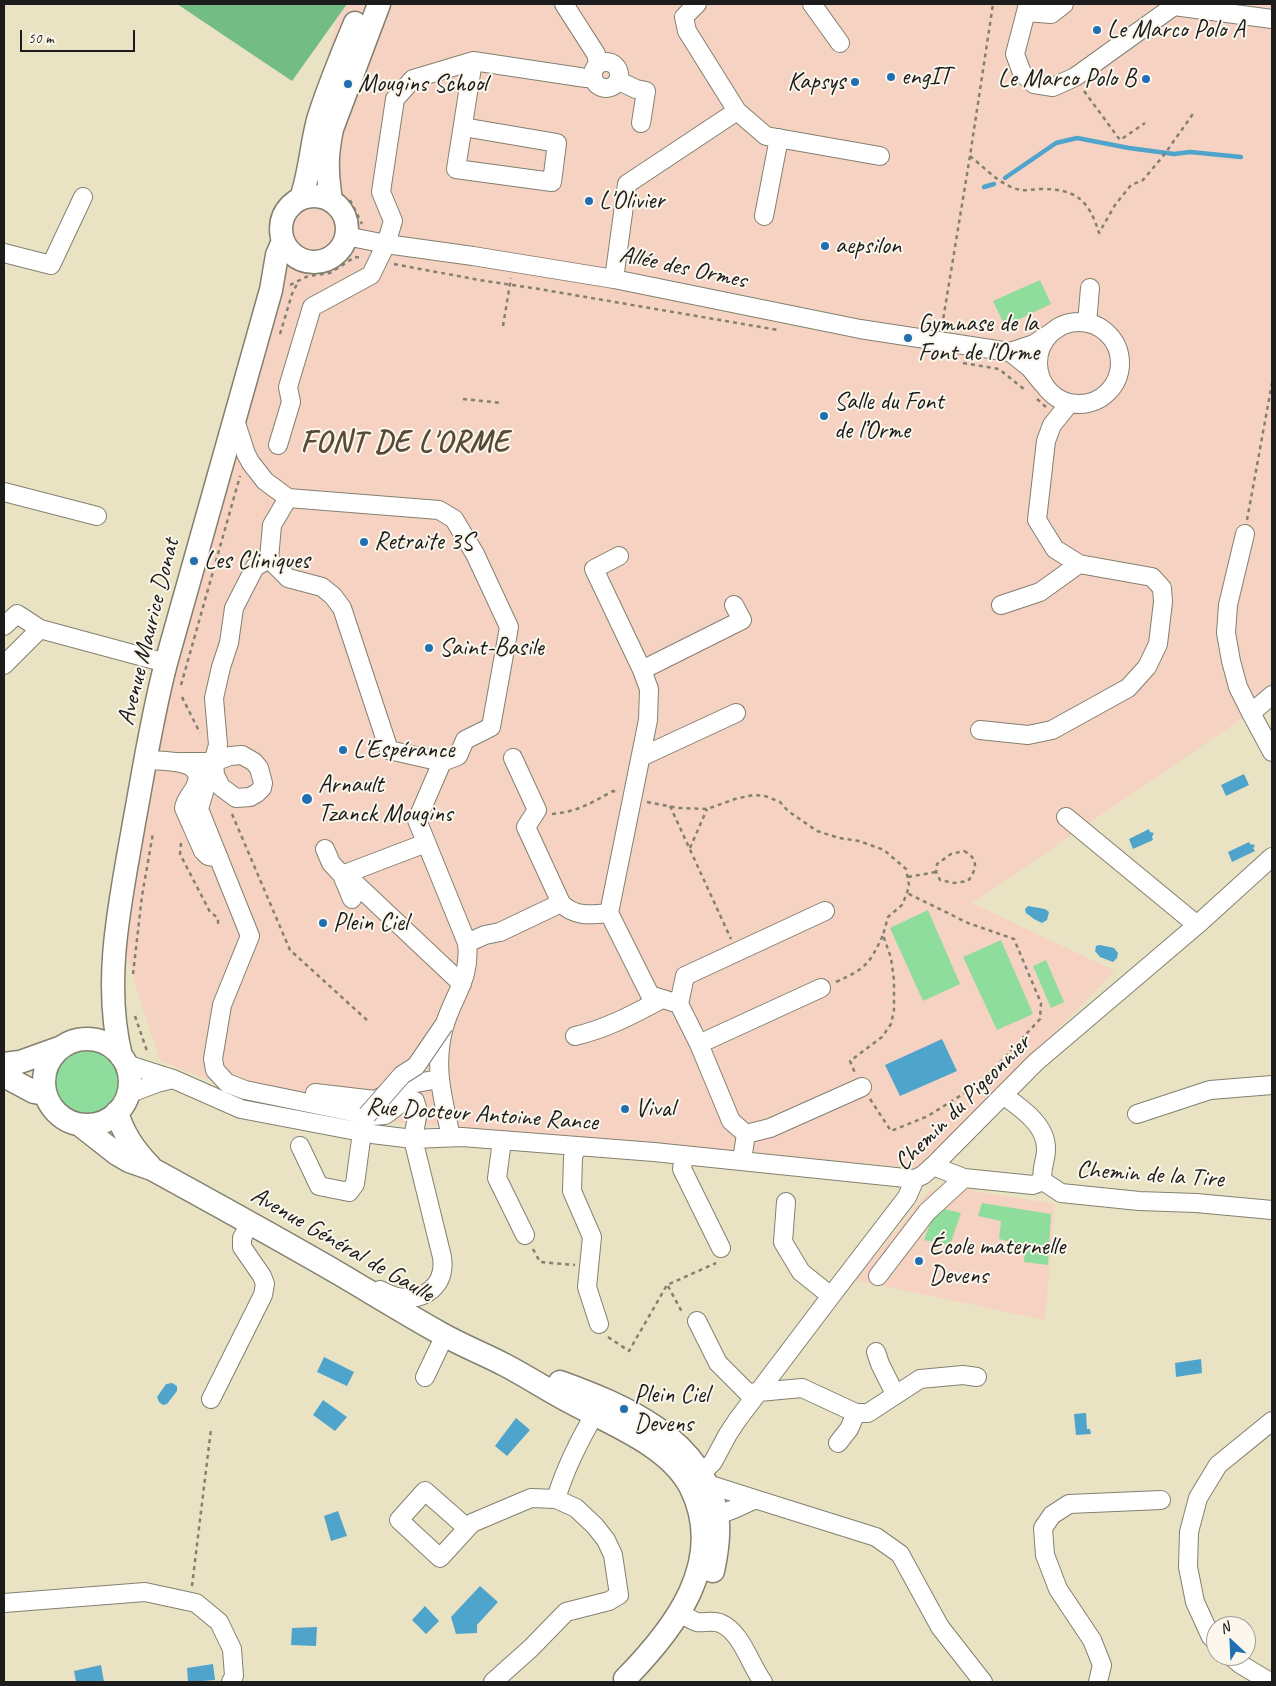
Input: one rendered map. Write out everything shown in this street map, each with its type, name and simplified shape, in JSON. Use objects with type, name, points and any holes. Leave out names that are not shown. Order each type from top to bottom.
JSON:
[{"type":"main road","points":[[301,198],[318,120],[328,90],[363,4]]},
{"type":"main road","points":[[271,290],[296,268],[323,260],[356,238],[347,226],[339,207],[341,200],[327,172],[328,150],[332,129],[379,4]]},
{"type":"main road","points":[[314,262],[304,261],[288,250],[280,231],[282,220],[292,203],[301,198],[322,196],[341,200]]},
{"type":"main road","name":"Avenue Maurice Donat","points":[[124,1060],[114,1023],[114,954],[145,760],[166,663],[271,290],[277,255],[283,241]]},
{"type":"main road","points":[[87,1039],[113,995]]},
{"type":"main road","points":[[4,1064],[20,1062],[59,1048],[72,1041],[87,1039],[100,1041],[112,1047],[124,1060],[129,1074],[123,1103],[107,1120],[94,1125],[80,1125],[69,1122],[58,1115],[50,1106],[43,1082],[45,1069],[59,1048]]},
{"type":"main road","points":[[4,1076],[34,1092],[45,1094]]},
{"type":"main road","name":"Avenue Général de Gaulle","points":[[123,1103],[120,1123],[137,1154],[152,1169]]},
{"type":"main road","name":"Avenue Général de Gaulle","points":[[80,1125],[129,1161],[152,1169],[445,1335],[506,1366],[599,1407],[630,1433],[673,1463],[686,1479],[703,1494]]},
{"type":"main road","name":"Avenue Général de Gaulle","points":[[599,1407],[624,1409],[680,1445],[692,1459],[703,1494],[702,1546],[699,1568],[691,1590],[685,1616],[623,1681]]},
{"type":"street","points":[[564,4],[596,54],[595,83],[601,88],[608,89],[615,86],[619,81],[636,89],[646,91],[642,123]]},
{"type":"street","points":[[697,4],[684,17],[687,32],[737,111],[766,136],[880,156]]},
{"type":"street","points":[[812,4],[840,43]]},
{"type":"street","points":[[1064,4],[1051,14],[1027,8],[1015,54],[1022,73],[1034,84],[1053,87],[1075,77],[1174,6],[1272,19]]},
{"type":"street","points":[[278,445],[291,402],[288,387],[312,307],[372,275],[386,244],[393,221],[381,192],[395,99],[413,80],[473,61],[586,78],[595,70]]},
{"type":"street","points":[[463,127],[557,143],[552,182],[456,169],[473,61]]},
{"type":"street","points":[[614,279],[627,184],[737,111]]},
{"type":"street","points":[[764,216],[778,138]]},
{"type":"street","points":[[4,252],[51,264],[83,197]]},
{"type":"street","name":"Allée des Ormes","points":[[356,238],[614,279],[850,328],[1010,352],[1034,344],[1058,328]]},
{"type":"street","points":[[1087,323],[1090,288]]},
{"type":"street","points":[[1077,322],[1087,323],[1099,327],[1110,336],[1117,347],[1120,359],[1120,372],[1115,384],[1106,395],[1095,402],[1082,405],[1069,404],[1052,394],[1037,393],[1038,361],[1041,348],[1048,336],[1058,328],[1077,322]]},
{"type":"street","points":[[1010,352],[1030,368],[1037,393]]},
{"type":"street","points":[[980,730],[1028,735],[1052,730],[1128,688],[1147,667],[1158,644],[1163,602],[1162,588],[1152,577],[1079,564],[1055,549],[1037,520],[1046,441],[1052,426],[1069,404]]},
{"type":"street","points":[[235,420],[251,464],[265,481],[288,498],[439,510],[454,520],[475,554],[509,627],[491,727],[465,740],[458,756],[442,762],[389,750],[342,608],[333,596],[322,587],[288,578],[269,559]]},
{"type":"street","points":[[4,492],[97,516]]},
{"type":"street","points":[[269,559],[272,525],[288,498]]},
{"type":"street","points":[[1245,534],[1228,604],[1226,633],[1230,661],[1238,687],[1272,752]]},
{"type":"street","points":[[619,556],[594,569],[642,670],[649,689],[648,720],[609,913],[650,996],[670,1002],[698,1044],[731,1121],[746,1134]]},
{"type":"street","points":[[269,559],[255,567],[234,608],[229,643],[220,667],[214,698],[218,745],[199,809],[250,936],[222,1005],[213,1059],[215,1070],[227,1083],[245,1090],[367,1115],[385,1114],[404,1100],[408,1098],[413,1099],[418,1108],[414,1139],[443,1265],[442,1274],[434,1288],[421,1296],[412,1298],[397,1297],[338,1273]]},
{"type":"street","points":[[1001,605],[1040,592],[1079,564]]},
{"type":"street","points":[[642,670],[742,620],[734,605]]},
{"type":"street","points":[[4,626],[17,614],[40,629],[166,663]]},
{"type":"street","points":[[4,665],[40,629]]},
{"type":"street","points":[[1251,713],[1272,695]]},
{"type":"street","points":[[641,757],[736,713]]},
{"type":"street","points":[[513,758],[537,810],[526,827],[561,903],[567,909],[585,915],[609,913]]},
{"type":"street","points":[[145,760],[214,762]]},
{"type":"street","points":[[179,762],[185,763],[190,767],[197,777],[196,786],[184,804],[187,818],[203,851],[208,856],[219,858]]},
{"type":"street","points":[[367,1115],[402,1075],[416,1066],[444,1025],[462,984],[468,956],[467,942],[417,820],[442,762]]},
{"type":"street","points":[[1066,817],[1197,925]]},
{"type":"street","points":[[350,886],[426,843]]},
{"type":"street","points":[[325,849],[331,863],[350,886],[462,984]]},
{"type":"street","name":"Chemin du Pigeonnier","points":[[703,1494],[706,1469],[713,1462],[728,1434],[907,1198],[915,1179],[933,1166],[1036,1062],[1197,925],[1272,857]]},
{"type":"street","points":[[467,942],[500,932],[561,903]]},
{"type":"street","points":[[575,1036],[592,1032],[638,1012],[670,1002],[685,976],[825,911]]},
{"type":"street","points":[[698,1044],[820,988]]},
{"type":"street","points":[[444,1025],[439,1057],[439,1079],[451,1137]]},
{"type":"street","name":"Rue Docteur Antoine Rance","points":[[124,1060],[241,1109],[362,1132],[414,1139],[451,1137],[684,1155],[915,1179]]},
{"type":"street","points":[[123,1103],[157,1083],[173,1079]]},
{"type":"street","points":[[315,1093],[375,1100],[405,1085],[439,1079]]},
{"type":"street","points":[[1137,1114],[1210,1090],[1272,1086]]},
{"type":"street","points":[[746,1134],[770,1128],[862,1087]]},
{"type":"street","name":"Chemin de la Tire","points":[[1003,1095],[1025,1112],[1043,1132],[1046,1149],[1041,1174],[1043,1181],[1061,1193],[1139,1202],[1196,1203],[1272,1210]]},
{"type":"street","points":[[300,1146],[319,1186],[349,1192],[355,1184],[362,1132]]},
{"type":"street","points":[[742,1160],[746,1134]]},
{"type":"street","points":[[502,1141],[497,1178],[525,1235]]},
{"type":"street","points":[[577,1146],[573,1157],[572,1191],[592,1237],[587,1287],[599,1324]]},
{"type":"street","points":[[684,1155],[682,1169],[721,1248]]},
{"type":"street","points":[[933,1166],[964,1178],[1027,1185],[1043,1181]]},
{"type":"street","points":[[878,1276],[927,1212],[964,1178]]},
{"type":"street","points":[[786,1202],[783,1242],[801,1272],[831,1296]]},
{"type":"street","points":[[210,1399],[264,1295],[265,1284],[262,1276],[242,1247],[242,1238],[250,1223]]},
{"type":"street","points":[[697,1321],[718,1363],[748,1393],[802,1388],[856,1413],[868,1413],[920,1379],[963,1374],[978,1377]]},
{"type":"street","points":[[425,1377],[445,1335]]},
{"type":"street","points":[[876,1352],[895,1394]]},
{"type":"street","points":[[556,1499],[563,1476],[599,1407]]},
{"type":"street","points":[[838,1444],[849,1429],[856,1413]]},
{"type":"street","points":[[1206,1625],[1195,1602],[1188,1567],[1189,1532],[1198,1498],[1218,1465],[1272,1421]]},
{"type":"street","points":[[754,1500],[724,1513],[703,1494],[714,1486],[876,1538],[900,1554],[940,1627],[983,1682]]},
{"type":"street","points":[[467,1528],[472,1523],[532,1498],[556,1499],[576,1508],[595,1526],[606,1540],[613,1554],[619,1595],[608,1601],[566,1612],[532,1648],[493,1682]]},
{"type":"street","points":[[1098,1682],[1102,1665],[1092,1640],[1058,1589],[1045,1555],[1043,1528],[1052,1515],[1069,1504],[1161,1500]]},
{"type":"street","points":[[4,1603],[145,1592],[196,1603],[219,1622],[232,1649],[234,1676],[231,1682]]},
{"type":"street","points":[[685,1616],[698,1622],[710,1621],[720,1623],[729,1629],[746,1649],[756,1672],[763,1682]]},
{"type":"street","points":[[1243,1666],[1270,1682]]},
{"type":"path","points":[[939,342],[993,4]]},
{"type":"path","points":[[1075,77],[1120,140],[1144,123]]},
{"type":"path","points":[[970,156],[1005,185],[1022,190],[1063,190],[1081,198],[1095,216],[1100,233],[1115,205],[1131,185],[1143,180],[1195,112]]},
{"type":"path","points":[[341,200],[356,238],[355,257]]},
{"type":"path","points":[[279,337],[292,294],[299,281],[308,276],[330,273],[355,257],[778,330]]},
{"type":"path","points":[[503,326],[514,263]]},
{"type":"path","points":[[963,363],[999,369],[1037,393],[1057,420]]},
{"type":"path","points":[[1245,534],[1272,382]]},
{"type":"path","points":[[462,399],[502,403]]},
{"type":"path","points":[[181,686],[242,469]]},
{"type":"path","points":[[533,816],[569,813],[613,791],[632,799]]},
{"type":"path","points":[[670,806],[737,952]]},
{"type":"path","points":[[690,848],[707,809]]},
{"type":"path","points":[[232,814],[290,950],[368,1021]]},
{"type":"path","points":[[187,818],[183,825],[180,854],[210,912],[218,918],[218,927]]},
{"type":"path","points":[[133,980],[142,896],[154,827]]},
{"type":"path","points":[[964,851],[971,855],[976,865],[975,872],[968,881],[954,883],[940,880],[936,872],[937,864],[951,854],[964,851]]},
{"type":"path","points":[[908,877],[936,872]]},
{"type":"path","points":[[862,1087],[891,1131],[928,1116],[982,1082],[1040,1019],[1041,1003],[1014,939],[968,923],[907,892]]},
{"type":"path","points":[[820,988],[858,972],[868,962],[882,935]]},
{"type":"path","points":[[134,1012],[150,1060]]},
{"type":"path","points":[[525,1235],[540,1262],[589,1267]]},
{"type":"path","points":[[599,1324],[604,1334],[629,1351],[667,1285],[726,1258],[721,1248]]},
{"type":"path","points":[[667,1285],[686,1318],[697,1321]]},
{"type":"path","points":[[192,1586],[211,1429]]},
{"type":"shaded area","points":[[341,4],[1272,4],[1272,698],[972,903],[1115,971],[924,1165],[913,1168],[352,1118],[266,1104],[160,1060],[137,991],[112,899]]},
{"type":"shaded area","points":[[943,1186],[1055,1204],[1045,1320],[855,1280],[928,1192]]},
{"type":"green space","points":[[177,4],[347,4],[292,81]]},
{"type":"green space","points":[[1040,280],[1051,304],[1005,326],[993,301]]},
{"type":"green space","points":[[928,910],[960,984],[923,1001],[890,928]]},
{"type":"green space","points":[[1001,940],[1033,1014],[997,1030],[963,957]]},
{"type":"green space","points":[[1046,960],[1064,1002],[1051,1008],[1033,966]]},
{"type":"green space","points":[[80,1050],[92,1050],[109,1059],[116,1070],[118,1082],[116,1094],[109,1105],[92,1114],[80,1114],[68,1109],[59,1100],[54,1088],[54,1076],[59,1064],[68,1055]]},
{"type":"green space","points":[[982,1203],[1051,1214],[1048,1265],[1024,1262],[1025,1245],[999,1239],[1001,1221],[978,1216]]},
{"type":"green space","points":[[944,1209],[961,1213],[950,1245],[924,1240],[934,1213]]},
{"type":"water","points":[[1244,774],[1249,785],[1226,796],[1221,785]]},
{"type":"water","points":[[1149,829],[1150,832],[1154,833],[1153,840],[1133,849],[1129,839]]},
{"type":"water","points":[[1249,842],[1255,846],[1253,848],[1255,851],[1232,862],[1228,852]]},
{"type":"water","points":[[1028,906],[1045,909],[1049,912],[1047,920],[1042,923],[1034,919],[1026,913],[1025,909]]},
{"type":"water","points":[[1096,946],[1114,948],[1118,953],[1117,958],[1113,962],[1100,957],[1095,951]]},
{"type":"water","points":[[942,1039],[957,1071],[900,1096],[885,1065]]},
{"type":"water","points":[[324,1357],[354,1372],[347,1386],[317,1372]]},
{"type":"water","points":[[1201,1359],[1202,1373],[1176,1377],[1175,1363]]},
{"type":"water","points":[[172,1383],[177,1386],[177,1391],[167,1404],[163,1405],[157,1397],[166,1384]]},
{"type":"water","points":[[323,1400],[347,1417],[335,1431],[313,1415]]},
{"type":"water","points":[[1086,1413],[1087,1429],[1090,1429],[1091,1434],[1076,1435],[1074,1414]]},
{"type":"water","points":[[516,1418],[530,1430],[507,1456],[495,1446]]},
{"type":"water","points":[[338,1511],[347,1536],[331,1541],[324,1516]]},
{"type":"water","points":[[480,1586],[498,1602],[477,1625],[477,1633],[456,1634],[451,1617]]},
{"type":"water","points":[[425,1606],[439,1621],[426,1634],[412,1620]]},
{"type":"water","points":[[317,1627],[316,1646],[291,1645],[292,1628]]},
{"type":"water","points":[[213,1664],[215,1680],[188,1682],[187,1668]]},
{"type":"water","points":[[101,1665],[104,1682],[76,1682],[74,1671]]},
{"type":"waterway","points":[[1005,178],[1056,143],[1077,138],[1174,154],[1190,152],[1241,157]]},
{"type":"waterway","points":[[984,187],[994,184]]},
{"type":"place","name":"Le Marco Polo A","points":[[1097,30]]},
{"type":"place","name":"engIT","points":[[891,77]]},
{"type":"place","name":"Le Marco Polo B","points":[[1146,79]]},
{"type":"place","name":"Kapsys","points":[[855,82]]},
{"type":"place","name":"Mougins School","points":[[348,84]]},
{"type":"place","name":"L'Olivier","points":[[589,201]]},
{"type":"place","name":"aepsilon","points":[[825,246]]},
{"type":"place","name":"Gymnase de la Font de l'Orme","points":[[908,338]]},
{"type":"place","name":"Salle du Font de l’Orme","points":[[824,416]]},
{"type":"place","name":"Retraite 3S","points":[[364,542]]},
{"type":"place","name":"Les Cliniques","points":[[194,561]]},
{"type":"place","name":"Saint-Basile","points":[[429,648]]},
{"type":"place","name":"L'Espérance","points":[[343,750]]},
{"type":"place","name":"Arnault Tzanck Mougins","points":[[307,799]]},
{"type":"place","name":"Plein Ciel","points":[[323,923]]},
{"type":"place","name":"Vival","points":[[625,1109]]},
{"type":"place","name":"École maternelle Devens","points":[[919,1261]]},
{"type":"place","name":"Plein Ciel Devens","points":[[624,1409]]},
{"type":"district","name":"FONT DE L'ORME","points":[[405,443]]}]
